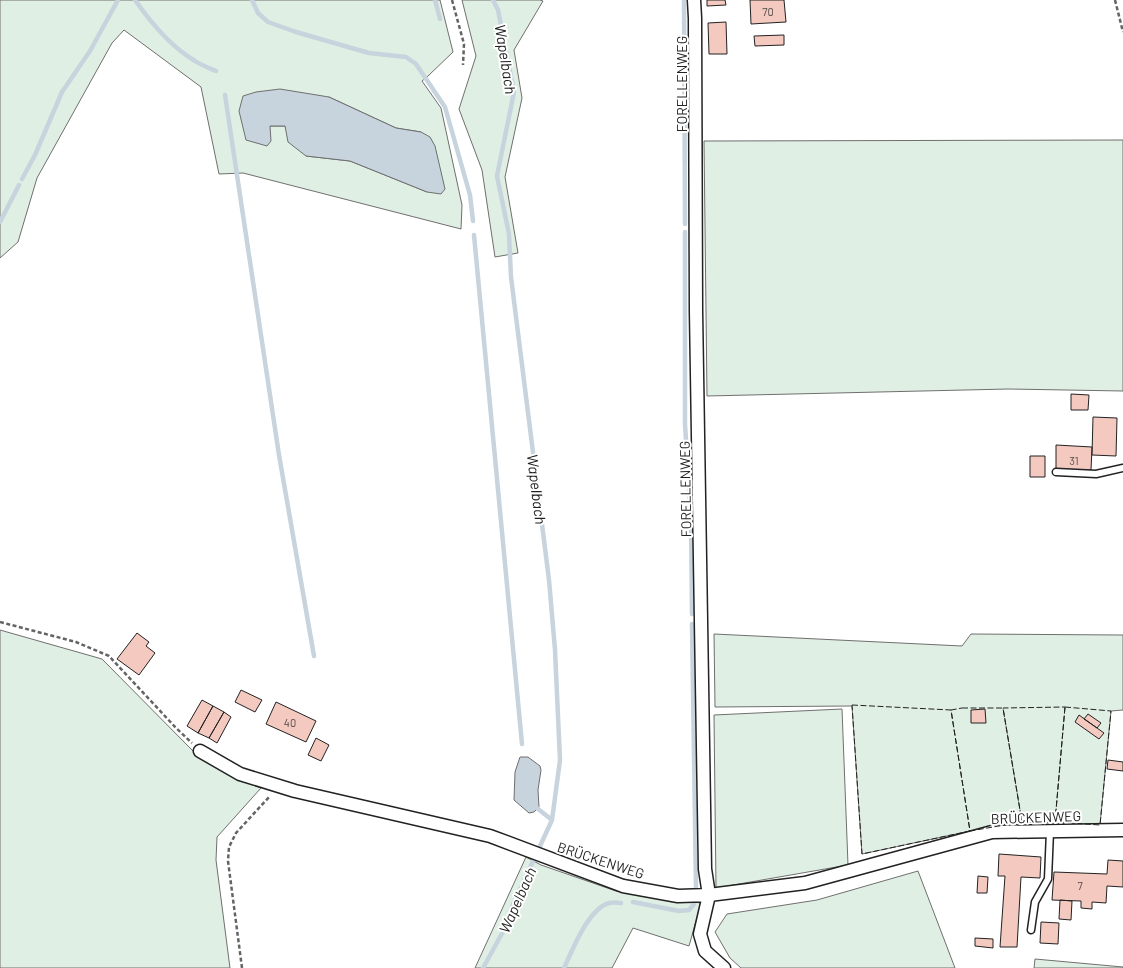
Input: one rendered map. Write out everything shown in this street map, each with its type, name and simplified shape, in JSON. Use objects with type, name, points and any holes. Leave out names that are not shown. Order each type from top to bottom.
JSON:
[{"type":"street","name":"FORELLENWEG","points":[[694,0],[696,37],[696,310],[705,859],[709,895],[700,934],[705,951],[724,968]]},
{"type":"street","name":"BRÜCKENWEG","points":[[200,750],[240,774],[295,791],[490,836],[623,886],[678,896],[709,895],[805,883],[992,832],[1123,830]]},
{"type":"lane","points":[[1056,472],[1096,474],[1123,468]]},
{"type":"lane","points":[[1031,930],[1035,902],[1048,879],[1050,831]]},
{"type":"path","points":[[452,0],[464,44],[463,65]]},
{"type":"path","points":[[1115,0],[1123,32]]},
{"type":"path","points":[[0,622],[76,642],[109,656],[176,728],[200,750]]},
{"type":"path","points":[[242,968],[228,861],[229,847],[236,833],[274,791],[277,785]]},
{"type":"green space","points":[[0,0],[440,0],[453,52],[422,81],[441,108],[462,205],[461,229],[243,173],[219,174],[201,87],[124,30],[112,43],[37,178],[18,242],[0,258]],"holes":[[[329,97],[396,128],[421,132],[427,192],[350,161],[306,156],[285,126],[269,126]]]},
{"type":"green space","points":[[462,0],[543,1],[514,50],[522,98],[505,177],[518,253],[495,257],[482,170],[459,109],[476,56]]},
{"type":"green space","points":[[1123,140],[1123,391],[1008,389],[707,396],[704,141]]},
{"type":"green space","points":[[0,630],[102,659],[193,751],[238,779],[261,788],[217,837],[216,860],[230,968],[0,968]]},
{"type":"green space","points":[[714,634],[962,646],[971,634],[1123,635],[1123,710],[1111,711],[1100,825],[1022,822],[862,854],[852,706],[715,707]]},
{"type":"green space","points":[[842,709],[848,865],[716,888],[714,715]]},
{"type":"green space","points":[[526,857],[541,865],[616,891],[701,903],[689,946],[633,928],[612,968],[475,968]]},
{"type":"green space","points":[[918,871],[955,968],[741,968],[730,958],[715,932],[727,914],[817,900]]},
{"type":"green space","points":[[1035,959],[1123,967],[1123,968],[1034,968]]},
{"type":"shaded area","points":[[280,89],[329,97],[396,128],[421,132],[430,137],[435,146],[445,189],[441,194],[427,192],[350,161],[306,156],[288,142],[285,126],[270,126],[271,141],[267,146],[246,140],[239,111],[243,96],[256,92]]},
{"type":"shaded area","points":[[520,757],[528,757],[540,766],[539,807],[534,812],[529,813],[514,800],[515,772]]},
{"type":"building","points":[[707,0],[725,0],[726,5],[707,6]]},
{"type":"building","points":[[750,0],[784,0],[786,22],[751,24]]},
{"type":"building","points":[[726,22],[727,54],[709,54],[708,23]]},
{"type":"building","points":[[784,35],[784,45],[755,46],[754,36]]},
{"type":"building","points":[[1071,394],[1089,395],[1088,410],[1071,410]]},
{"type":"building","points":[[1093,417],[1117,418],[1116,456],[1092,455]]},
{"type":"building","points":[[1056,445],[1092,447],[1091,470],[1056,469]]},
{"type":"building","points":[[1030,456],[1045,456],[1045,477],[1030,477]]},
{"type":"building","points":[[137,633],[149,642],[146,646],[155,653],[139,675],[117,659]]},
{"type":"building","points":[[241,690],[262,700],[255,712],[235,702]]},
{"type":"building","points":[[202,700],[213,706],[198,733],[187,726]]},
{"type":"building","points":[[276,702],[316,721],[306,742],[266,724]]},
{"type":"building","points":[[213,706],[224,712],[209,738],[198,733]]},
{"type":"building","points":[[985,709],[986,723],[971,723],[971,710]]},
{"type":"building","points":[[224,712],[231,717],[217,743],[209,738]]},
{"type":"building","points":[[1088,714],[1101,723],[1097,728],[1084,719]]},
{"type":"building","points":[[1079,715],[1104,733],[1099,739],[1075,722]]},
{"type":"building","points":[[316,738],[329,745],[321,761],[308,755]]},
{"type":"building","points":[[1108,760],[1123,762],[1123,771],[1107,769]]},
{"type":"building","points":[[999,854],[1041,857],[1040,878],[1021,877],[1017,947],[1000,947],[1005,876],[998,876]]},
{"type":"building","points":[[1108,860],[1123,861],[1123,887],[1107,886],[1106,903],[1092,902],[1092,909],[1081,908],[1081,901],[1052,900],[1054,872],[1107,874]]},
{"type":"building","points":[[978,876],[988,877],[987,893],[977,893]]},
{"type":"building","points":[[1060,900],[1072,901],[1071,920],[1059,919]]},
{"type":"building","points":[[1041,922],[1059,923],[1058,944],[1040,943]]},
{"type":"building","points":[[975,938],[993,939],[993,948],[975,946]]},
{"type":"waterway","points":[[22,179],[35,155],[62,92],[90,51],[118,0]]},
{"type":"waterway","points":[[135,0],[169,41],[186,55],[216,71]]},
{"type":"waterway","points":[[252,0],[258,13],[268,22],[369,53],[406,57],[416,64],[445,107],[470,195],[473,221]]},
{"type":"waterway","points":[[435,0],[440,19]]},
{"type":"waterway","name":"Wapelbach","points":[[483,968],[505,928],[510,911],[552,820],[560,760],[555,650],[549,580],[511,277],[509,234],[497,176],[514,92],[498,10],[493,0]]},
{"type":"waterway","points":[[684,0],[685,224]]},
{"type":"waterway","points":[[225,95],[279,455],[314,656]]},
{"type":"waterway","points":[[0,222],[19,185]]},
{"type":"waterway","points":[[685,232],[685,424],[690,504]]},
{"type":"waterway","points":[[474,235],[522,744]]},
{"type":"waterway","points":[[691,516],[692,614]]},
{"type":"waterway","points":[[692,624],[696,887]]},
{"type":"waterway","points":[[533,805],[552,820]]},
{"type":"waterway","points":[[633,902],[679,911],[689,910],[694,904]]},
{"type":"waterway","points":[[564,968],[582,931],[594,913],[609,903],[621,903]]},
{"type":"fence","points":[[852,705],[951,710],[970,831],[862,854],[852,705]]},
{"type":"fence","points":[[1065,707],[1055,822],[1022,822],[1003,708],[1065,707]]},
{"type":"fence","points":[[1065,707],[1111,711],[1100,825],[1055,822],[1065,707]]},
{"type":"fence","points":[[962,708],[1003,708],[1022,822],[970,831],[951,710],[962,708]]}]
